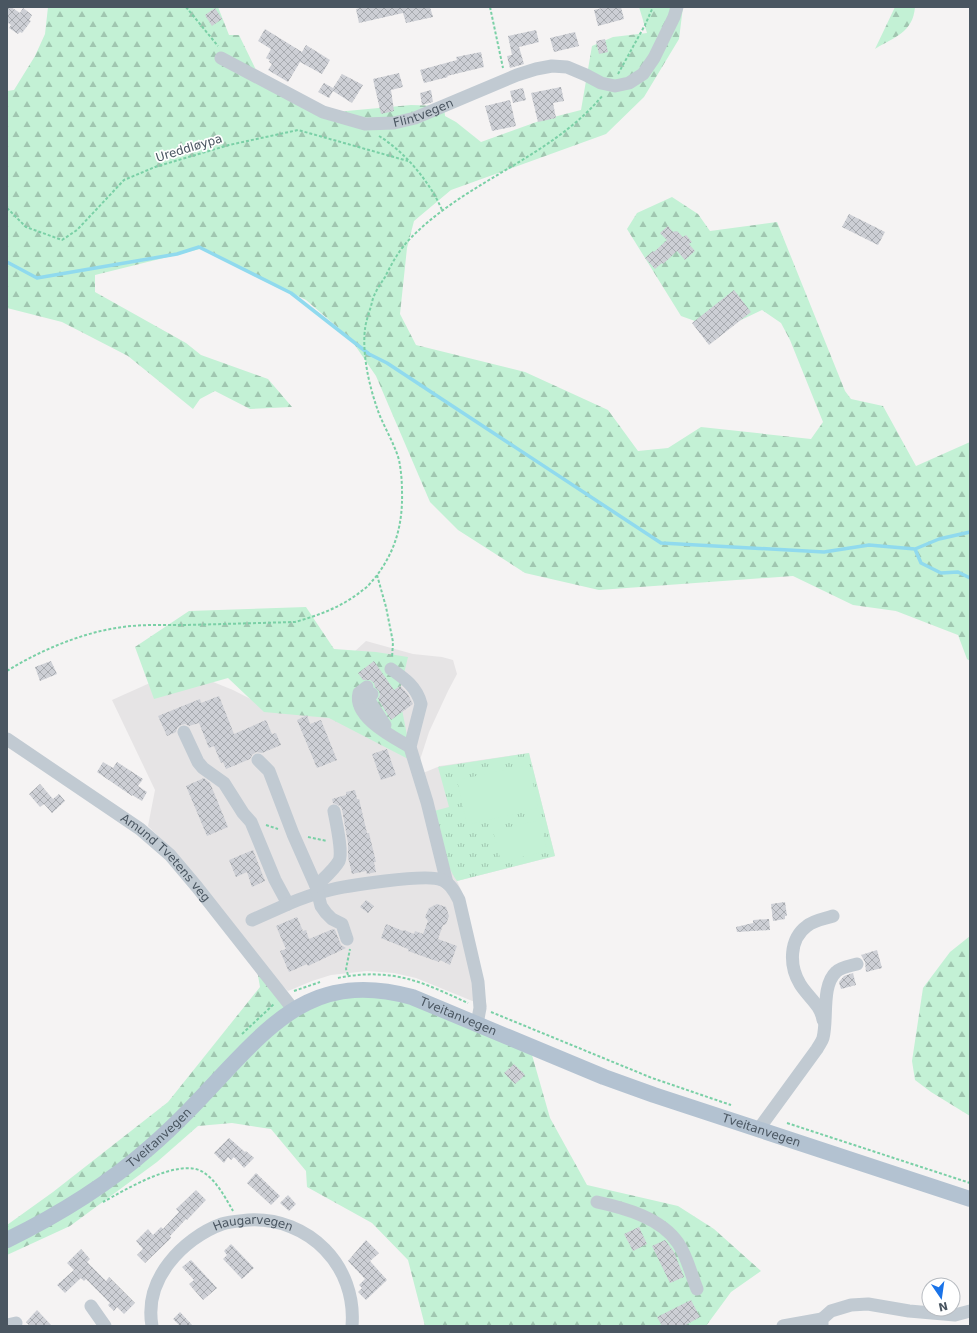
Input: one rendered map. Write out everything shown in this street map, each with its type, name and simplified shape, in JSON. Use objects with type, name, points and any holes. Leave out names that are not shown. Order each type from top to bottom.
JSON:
[{"type":"main road","name":"Tveitanvegen","points":[[7,1240],[65,1209],[129,1165],[176,1123],[246,1049],[268,1029],[289,1003],[353,989],[391,991],[412,996],[604,1077],[758,1130],[970,1199]]},
{"type":"street","name":"Flintvegen","points":[[221,58],[323,112],[365,124],[394,123],[415,118],[536,69],[552,66],[567,67],[601,83],[615,86],[629,83],[643,74],[654,58],[674,17],[677,7]]},
{"type":"street","points":[[391,669],[407,681],[420,698],[410,747],[427,802],[447,883]]},
{"type":"street","points":[[369,691],[359,693],[358,697],[360,707],[379,728],[388,735],[410,747]]},
{"type":"street","points":[[184,732],[198,762],[203,768],[224,784],[243,813],[251,822],[275,880],[288,904]]},
{"type":"street","name":"Amund Tvetens veg","points":[[7,739],[140,829],[170,855],[289,1003]]},
{"type":"street","points":[[258,760],[269,771],[290,828],[317,890],[321,906],[332,919],[342,924],[347,939]]},
{"type":"street","points":[[317,890],[322,881],[339,860],[340,852],[334,811]]},
{"type":"street","points":[[252,920],[317,890],[409,879],[440,879],[447,883],[455,891],[459,900],[478,982],[480,1008],[477,1024]]},
{"type":"street","points":[[824,1027],[822,1016],[817,1005],[800,985],[796,976],[792,955],[794,942],[798,933],[808,925],[833,916]]},
{"type":"street","points":[[758,1130],[817,1049],[822,1039],[828,991],[832,978],[843,968],[856,964]]},
{"type":"street","points":[[597,1202],[612,1205],[646,1218],[671,1234],[683,1253],[697,1289]]},
{"type":"street","name":"Haugarvegen","points":[[152,1326],[150,1319],[152,1295],[163,1272],[177,1253],[200,1235],[222,1224],[263,1219],[284,1224],[301,1231],[317,1241],[331,1255],[341,1270],[350,1294],[353,1318],[352,1326]]},
{"type":"street","points":[[783,1326],[822,1323],[831,1311],[851,1305],[868,1304],[909,1311],[955,1315],[970,1311]]},
{"type":"street","points":[[91,1306],[105,1326]]},
{"type":"path","points":[[186,7],[219,47],[221,58]]},
{"type":"path","points":[[490,7],[506,80]]},
{"type":"path","points":[[7,671],[24,660],[94,632],[153,625],[295,622],[315,617],[340,606],[366,589],[382,569],[394,548],[400,526],[402,504],[402,478],[399,460],[377,409],[368,379],[365,329],[373,300],[393,261],[406,243],[420,228],[442,210],[530,155],[574,124],[596,102],[611,85],[625,63],[645,26],[653,7]]},
{"type":"path","points":[[365,124],[370,130],[398,149],[433,192],[442,210]]},
{"type":"path","name":"Ureddløypa","points":[[7,208],[26,227],[62,240],[77,230],[124,180],[155,167],[229,145],[298,130],[408,161]]},
{"type":"path","points":[[377,575],[386,607],[393,642],[391,669]]},
{"type":"path","points":[[251,822],[273,827],[296,841]]},
{"type":"path","points":[[290,828],[306,836],[339,844]]},
{"type":"path","points":[[347,939],[351,951],[346,969],[348,975]]},
{"type":"path","points":[[334,979],[348,975],[384,975],[409,979],[637,1072],[731,1105]]},
{"type":"path","points":[[240,1036],[272,1005],[289,1003],[306,986],[327,980]]},
{"type":"path","points":[[768,1117],[970,1183]]},
{"type":"path","points":[[101,1202],[166,1171],[185,1167],[202,1171],[213,1181],[239,1221]]},
{"type":"shaded area","points":[[366,641],[413,654],[442,657],[453,660],[457,674],[429,732],[419,763],[423,773],[440,766],[529,753],[555,856],[457,881],[462,892],[487,1007],[416,978],[394,973],[367,971],[331,975],[288,991],[281,985],[177,855],[148,826],[155,790],[112,700],[181,669],[233,690],[270,709],[313,690]]},
{"type":"green space","points":[[48,7],[218,7],[229,35],[239,35],[256,70],[325,113],[411,105],[444,106],[445,116],[456,122],[481,142],[542,120],[581,110],[592,46],[613,37],[647,33],[639,7],[683,7],[679,39],[644,97],[606,134],[451,190],[414,221],[407,248],[400,314],[416,345],[525,372],[608,410],[638,451],[668,448],[701,427],[811,439],[823,422],[790,340],[781,323],[762,310],[720,330],[681,316],[627,229],[637,213],[672,197],[698,214],[710,231],[777,222],[845,391],[851,399],[883,406],[916,466],[970,442],[970,661],[967,659],[958,635],[896,611],[853,605],[793,576],[599,590],[525,573],[458,530],[430,502],[376,376],[350,338],[306,300],[204,248],[95,275],[95,292],[186,343],[201,355],[268,379],[292,407],[250,409],[215,391],[200,399],[193,409],[128,356],[62,322],[7,308],[7,91],[14,90],[35,56],[45,34]]},
{"type":"green space","points":[[895,7],[915,7],[911,23],[901,33],[875,49]]},
{"type":"green space","points":[[306,607],[334,649],[376,652],[408,657],[399,694],[412,761],[329,718],[264,712],[228,678],[154,699],[135,647],[189,611]]},
{"type":"green space","points":[[529,753],[555,856],[457,881],[445,856],[434,811],[449,807],[438,767]]},
{"type":"green space","points":[[529,765],[538,808],[467,825],[457,780]]},
{"type":"green space","points":[[540,820],[547,851],[501,862],[493,831]]},
{"type":"green space","points":[[970,936],[970,1116],[931,1092],[915,1080],[912,1061],[923,988],[950,952]]},
{"type":"green space","points":[[256,964],[291,1013],[336,994],[401,995],[530,1048],[550,1118],[587,1185],[678,1206],[714,1229],[761,1271],[731,1292],[706,1326],[425,1326],[408,1260],[372,1223],[307,1187],[306,1171],[271,1129],[232,1123],[198,1126],[157,1162],[70,1226],[7,1255],[7,1225],[53,1192],[168,1102],[260,987]]},
{"type":"building","points":[[7,7],[11,7],[20,13],[23,8],[32,15],[29,20],[31,21],[22,33],[20,32],[18,34],[9,28],[11,25],[7,22]]},
{"type":"building","points":[[363,7],[430,7],[433,17],[406,23],[403,13],[359,23],[356,9]]},
{"type":"building","points":[[606,7],[621,7],[624,19],[598,26],[594,10]]},
{"type":"building","points":[[215,8],[222,19],[212,26],[205,15]]},
{"type":"building","points":[[265,29],[302,52],[306,45],[330,60],[322,74],[300,62],[288,82],[268,70],[272,64],[269,62],[270,60],[266,58],[271,49],[258,41]]},
{"type":"building","points":[[536,30],[539,42],[519,47],[524,64],[510,68],[507,56],[512,55],[508,36]]},
{"type":"building","points":[[575,32],[579,46],[554,52],[550,38]]},
{"type":"building","points":[[605,39],[608,52],[599,54],[596,41]]},
{"type":"building","points":[[481,52],[484,67],[424,83],[420,70],[457,60],[456,57]]},
{"type":"building","points":[[399,73],[403,87],[391,90],[394,111],[381,114],[373,79]]},
{"type":"building","points":[[342,74],[363,85],[352,103],[333,91],[329,98],[318,92],[324,83],[333,88]]},
{"type":"building","points":[[561,87],[564,101],[553,103],[556,118],[538,122],[531,93]]},
{"type":"building","points":[[523,88],[526,100],[513,103],[510,91]]},
{"type":"building","points":[[431,90],[433,102],[422,105],[420,93]]},
{"type":"building","points":[[510,100],[516,126],[492,131],[485,106]]},
{"type":"building","points":[[849,214],[885,232],[878,245],[842,227]]},
{"type":"building","points":[[668,226],[673,232],[677,231],[683,237],[686,235],[692,242],[689,244],[695,251],[685,260],[677,251],[655,269],[645,258],[667,240],[660,233]]},
{"type":"building","points":[[734,290],[751,312],[709,345],[692,323]]},
{"type":"building","points":[[51,661],[57,674],[40,681],[35,667]]},
{"type":"building","points":[[374,661],[394,690],[400,686],[407,693],[413,704],[391,720],[378,699],[380,695],[379,691],[375,687],[374,683],[370,680],[363,680],[358,673]]},
{"type":"building","points":[[219,696],[234,734],[266,720],[272,734],[276,733],[281,745],[262,753],[256,752],[250,759],[226,769],[223,762],[221,763],[214,746],[209,748],[199,723],[189,726],[185,724],[181,725],[177,728],[176,732],[167,736],[158,716],[200,699],[201,703]]},
{"type":"building","points":[[307,715],[310,724],[321,720],[337,760],[317,768],[297,720]]},
{"type":"building","points":[[387,749],[396,775],[381,780],[372,754]]},
{"type":"building","points":[[103,762],[113,768],[117,762],[143,779],[138,786],[147,792],[142,801],[132,796],[97,772]]},
{"type":"building","points":[[204,778],[210,783],[228,827],[207,836],[186,786]]},
{"type":"building","points":[[40,784],[53,799],[59,794],[65,801],[52,813],[44,804],[40,807],[29,794]]},
{"type":"building","points":[[355,790],[357,799],[359,799],[367,833],[369,833],[376,862],[374,862],[376,872],[367,874],[366,871],[352,874],[348,857],[348,843],[342,809],[340,806],[333,803],[332,799],[346,795],[346,792]]},
{"type":"building","points":[[253,850],[265,881],[252,887],[247,872],[236,877],[229,860]]},
{"type":"building","points":[[366,900],[374,906],[368,913],[360,907]]},
{"type":"building","points":[[785,902],[787,916],[785,916],[785,919],[773,921],[771,904]]},
{"type":"building","points":[[437,904],[446,907],[449,916],[446,924],[443,925],[438,939],[457,946],[450,965],[440,960],[439,962],[408,951],[408,949],[381,938],[386,924],[414,934],[415,931],[423,934],[428,921],[425,917],[429,908]]},
{"type":"building","points":[[297,917],[303,931],[306,930],[309,939],[333,929],[335,930],[341,945],[346,948],[308,966],[307,964],[289,972],[280,951],[286,949],[276,926]]},
{"type":"building","points":[[769,919],[770,930],[737,932],[736,927],[753,923],[753,920]]},
{"type":"building","points":[[877,950],[882,968],[866,972],[865,962],[861,955]]},
{"type":"building","points":[[853,973],[856,985],[841,989],[839,982],[844,976]]},
{"type":"building","points":[[514,1064],[525,1075],[515,1084],[504,1073]]},
{"type":"building","points":[[229,1138],[254,1158],[244,1168],[234,1157],[231,1160],[228,1157],[224,1163],[214,1153]]},
{"type":"building","points":[[256,1173],[280,1196],[271,1205],[247,1183]]},
{"type":"building","points":[[196,1190],[206,1200],[170,1236],[171,1238],[145,1263],[137,1255],[143,1249],[136,1241],[148,1229],[153,1235],[161,1227],[163,1229],[179,1212],[176,1209]]},
{"type":"building","points":[[288,1195],[296,1204],[289,1211],[280,1203]]},
{"type":"building","points":[[639,1227],[647,1244],[633,1251],[624,1234]]},
{"type":"building","points":[[366,1240],[379,1253],[370,1261],[387,1280],[366,1300],[358,1292],[362,1288],[359,1285],[365,1279],[348,1261]]},
{"type":"building","points":[[665,1240],[674,1252],[684,1277],[670,1283],[652,1246]]},
{"type":"building","points":[[231,1244],[254,1268],[242,1279],[223,1259],[227,1255],[224,1251]]},
{"type":"building","points":[[81,1249],[90,1259],[87,1262],[106,1281],[109,1277],[135,1303],[124,1314],[117,1307],[114,1311],[108,1305],[110,1303],[86,1279],[84,1281],[81,1278],[65,1293],[57,1285],[74,1270],[67,1263]]},
{"type":"building","points":[[191,1260],[217,1288],[203,1300],[189,1284],[194,1280],[182,1267]]},
{"type":"building","points":[[691,1300],[700,1317],[684,1326],[662,1326],[657,1317]]},
{"type":"building","points":[[37,1310],[52,1326],[30,1326],[26,1322]]},
{"type":"building","points":[[180,1312],[193,1326],[180,1326],[173,1319]]},
{"type":"waterway","points":[[7,262],[37,278],[177,254],[199,247],[291,293],[369,354],[387,363],[661,543],[824,552],[869,545],[915,549],[939,539],[970,532]]},
{"type":"waterway","points":[[915,549],[921,563],[941,573],[958,572],[970,578]]}]
